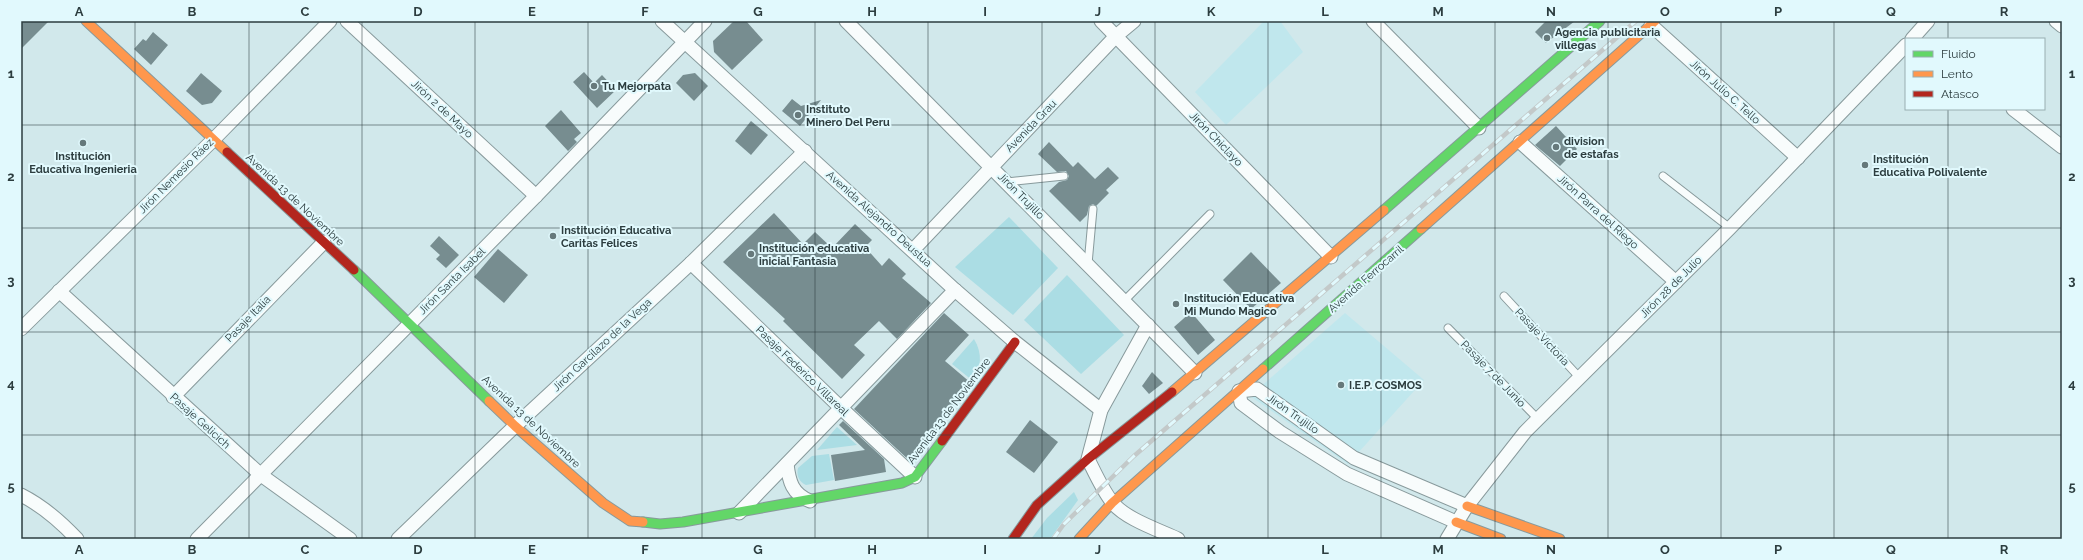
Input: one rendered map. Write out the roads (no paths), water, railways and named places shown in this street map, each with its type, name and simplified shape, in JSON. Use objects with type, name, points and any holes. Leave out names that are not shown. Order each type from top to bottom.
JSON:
[{"type":"main road","name":"Avenida 13 de Noviembre","points":[[86,21],[410,323],[515,426],[603,503],[630,521],[660,524],[738,514],[902,483],[915,477],[1015,342]]},
{"type":"main road","points":[[1013,539],[1037,505],[1088,458],[1195,373],[1331,257],[1600,21]]},
{"type":"main road","name":"Avenida Ferrocarril","points":[[1240,397],[1256,375],[1653,23]]},
{"type":"main road","points":[[1079,539],[1112,503],[1225,403]]},
{"type":"main road","name":"Jirón Trujillo","points":[[1467,506],[1560,539]]},
{"type":"main road","name":"Jirón Trujillo","points":[[1456,522],[1501,539]]},
{"type":"street","name":"Jirón Nemesio Ráez","points":[[21,329],[213,140],[330,21]]},
{"type":"street","name":"Jirón 2 de Mayo","points":[[348,21],[536,196]]},
{"type":"street","name":"Avenida Alejandro Deustua","points":[[662,21],[955,290],[1015,342],[1101,410]]},
{"type":"street","name":"Jirón Santa Isabel","points":[[197,539],[536,196],[705,21]]},
{"type":"street","name":"Jirón Trujillo","points":[[846,21],[1195,373]]},
{"type":"street","name":"Jirón Chiclayo","points":[[1101,21],[1331,257]]},
{"type":"street","name":"Avenida Grau","points":[[913,250],[1116,36],[1134,21]]},
{"type":"street","points":[[1373,21],[1479,128]]},
{"type":"street","points":[[1916,37],[1928,21]]},
{"type":"street","points":[[2056,21],[2062,26]]},
{"type":"street","name":"Jirón Julio C. Tello","points":[[1653,23],[1798,158]]},
{"type":"street","name":"Jirón 28 de Julio","points":[[1447,539],[1467,506],[1525,432],[1730,228],[1905,46]]},
{"type":"street","points":[[2014,110],[2062,147]]},
{"type":"street","name":"Jirón Parra del Riego","points":[[1520,142],[1676,282]]},
{"type":"street","name":"Jirón Garcilazo de la Vega","points":[[398,539],[515,426],[691,263],[805,151]]},
{"type":"street","name":"Pasaje Italia","points":[[173,396],[324,242]]},
{"type":"street","name":"Pasaje Federico Villareal","points":[[691,263],[841,408],[915,477]]},
{"type":"street","points":[[738,514],[955,290]]},
{"type":"street","name":"Pasaje Gelicich","points":[[59,292],[261,475],[350,539]]},
{"type":"street","points":[[1148,325],[1101,410],[1088,458],[1112,503],[1141,522],[1178,539]]},
{"type":"street","points":[[1256,375],[1257,389]]},
{"type":"street","name":"Jirón Trujillo","points":[[1456,522],[1347,474],[1280,432],[1240,397],[1257,389],[1354,458],[1467,506]]},
{"type":"street","points":[[1225,403],[1240,397]]},
{"type":"street","points":[[786,464],[789,481],[793,488],[797,494],[810,501]]},
{"type":"street","points":[[21,495],[35,502],[56,517],[77,539]]},
{"type":"lane","points":[[1007,182],[1064,176]]},
{"type":"lane","points":[[1662,176],[1730,228]]},
{"type":"lane","points":[[1088,264],[1093,209]]},
{"type":"lane","points":[[1124,301],[1210,214]]},
{"type":"lane","name":"Pasaje Victoria","points":[[1504,296],[1580,378]]},
{"type":"lane","name":"Pasaje 7 de Junio","points":[[1448,328],[1538,419]]},
{"type":"railway","points":[[1053,539],[1064,524],[1134,456],[1636,21]]},
{"type":"place","name":"Agencia publicitaria villegas","points":[[1547,38]]},
{"type":"place","name":"Tu Mejorpata","points":[[594,86]]},
{"type":"place","name":"Instituto Minero Del Peru","points":[[798,115]]},
{"type":"place","name":"Institución Educativa Ingenieria","points":[[83,143]]},
{"type":"place","name":"division de estafas","points":[[1556,147]]},
{"type":"place","name":"Institución Educativa Polivalente","points":[[1865,165]]},
{"type":"place","name":"Institución Educativa Caritas Felices","points":[[553,236]]},
{"type":"place","name":"Institución educativa inicial Fantasia","points":[[751,254]]},
{"type":"place","name":"Institución Educativa Mi Mundo Magico","points":[[1176,304]]},
{"type":"place","name":"I.E.P. COSMOS","points":[[1341,385]]}]
